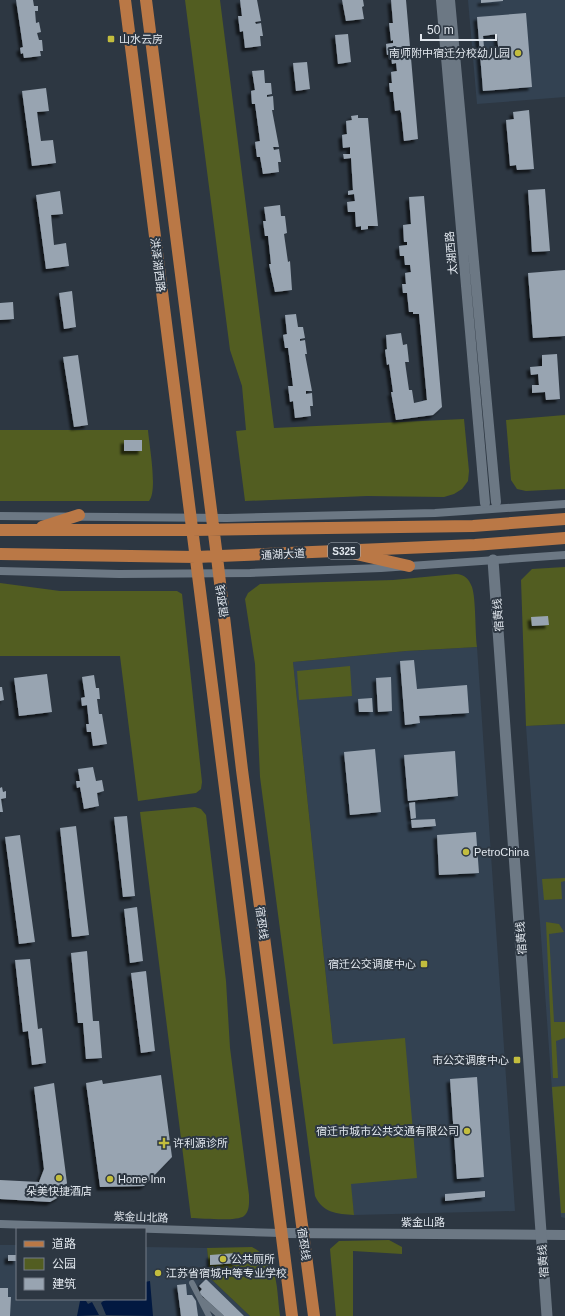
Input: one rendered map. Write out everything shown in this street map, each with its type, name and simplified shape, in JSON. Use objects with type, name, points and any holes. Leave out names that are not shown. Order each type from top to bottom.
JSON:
[{"type":"main road","name":"洪泽湖西路","points":[[146,1],[213,524]]},
{"type":"main road","name":"洪泽湖西路","points":[[124,3],[192,530]]},
{"type":"main road","points":[[34,530],[79,515]]},
{"type":"main road","points":[[0,530],[192,530],[213,524],[473,526],[565,519]]},
{"type":"main road","name":"宿邳线","points":[[213,524],[242,770],[314,1316]]},
{"type":"main road","name":"宿邳线","points":[[192,530],[292,1316]]},
{"type":"main road","name":"通湖大道","points":[[0,554],[196,558],[493,544],[565,538]]},
{"type":"main road","points":[[341,551],[409,566]]},
{"type":"main road","name":"宿黄线","points":[[493,560],[547,1316]]},
{"type":"street","name":"太湖西路","points":[[441,0],[485,503]]},
{"type":"street","name":"太湖西路","points":[[450,0],[496,502]]},
{"type":"street","points":[[0,516],[79,515],[190,517],[213,524],[435,513],[565,504]]},
{"type":"street","points":[[0,571],[119,574],[219,572],[409,566],[565,555]]},
{"type":"street","name":"紫金山北路","points":[[0,1224],[125,1228]]},
{"type":"street","name":"紫金山北路","points":[[146,1229],[281,1233]]},
{"type":"street","name":"紫金山路","points":[[281,1233],[565,1235]]},
{"type":"street","points":[[192,1283],[209,1316]]},
{"type":"street","points":[[199,1297],[220,1316]]},
{"type":"shaded area","name":"南师附中宿迁分校幼儿园","points":[[468,0],[565,0],[565,97],[477,104]]},
{"type":"shaded area","points":[[477,647],[515,1211],[354,1215],[333,1044],[293,662],[406,651]]},
{"type":"shaded area","points":[[565,724],[565,1218],[561,1217],[526,726]]},
{"type":"shaded area","name":"江苏省宿城中等专业学校","points":[[0,1245],[16,1245],[16,1300],[146,1300],[146,1247],[207,1248],[210,1278],[250,1316],[0,1316]]},
{"type":"green space","points":[[185,0],[220,0],[274,428],[464,419],[469,471],[468,481],[462,489],[454,494],[444,497],[367,496],[245,501],[236,431],[246,430],[242,386],[230,350]]},
{"type":"green space","points":[[565,415],[565,489],[526,491],[517,489],[511,480],[506,420]]},
{"type":"green space","points":[[0,430],[148,430],[153,478],[152,496],[149,501],[0,501]]},
{"type":"green space","points":[[565,567],[565,724],[526,726],[521,580],[532,569]]},
{"type":"green space","points":[[456,574],[466,578],[472,587],[477,647],[406,651],[293,662],[333,1044],[405,1038],[417,1178],[351,1184],[354,1215],[336,1213],[331,1212],[322,1206],[315,1196],[260,777],[255,664],[245,599],[248,593],[260,584],[393,580]]},
{"type":"green space","points":[[0,583],[60,591],[177,591],[182,594],[202,782],[201,789],[196,793],[138,801],[120,656],[0,656]]},
{"type":"green space","points":[[350,666],[352,696],[299,700],[297,671]]},
{"type":"green space","points":[[195,807],[201,809],[206,815],[226,981],[230,1048],[249,1195],[249,1206],[246,1214],[240,1218],[234,1219],[191,1218],[140,812]]},
{"type":"green space","points":[[565,878],[565,881],[561,882],[562,899],[544,900],[542,879]]},
{"type":"green space","points":[[546,922],[559,924],[564,932],[549,934],[554,1022],[565,1022],[565,1038],[556,1041],[558,1078],[553,1078]]},
{"type":"green space","points":[[565,1086],[565,1213],[561,1213],[552,1087]]},
{"type":"green space","points":[[389,1240],[402,1247],[402,1254],[353,1251],[353,1316],[336,1316],[330,1249],[339,1241]]},
{"type":"green space","points":[[252,1247],[268,1260],[272,1268],[277,1286],[280,1316],[250,1316],[210,1278],[207,1248]]},
{"type":"water","points":[[150,1281],[153,1316],[106,1315],[101,1303],[106,1300],[146,1300],[146,1282]]},
{"type":"water","points":[[80,1301],[86,1301],[88,1304],[92,1302],[99,1315],[77,1316]]},
{"type":"building","points":[[16,0],[33,0],[34,6],[38,6],[38,11],[35,11],[36,23],[39,22],[41,32],[37,33],[39,40],[42,40],[43,51],[40,51],[41,56],[24,58],[23,53],[21,54],[20,48],[23,47]]},
{"type":"building","points":[[240,0],[257,0],[261,21],[255,22],[256,24],[261,23],[263,36],[260,36],[261,46],[245,48],[243,31],[240,32],[238,16],[242,16]]},
{"type":"building","points":[[342,0],[363,0],[364,6],[362,7],[364,19],[346,21]]},
{"type":"building","points":[[391,0],[406,0],[418,139],[404,141],[401,113],[400,110],[395,111],[393,92],[390,92],[389,83],[392,83],[391,72],[397,71],[396,63],[392,64],[391,54],[387,55],[386,44],[393,43],[393,40],[391,41],[389,23],[393,23]]},
{"type":"building","points":[[481,0],[503,0],[503,1],[481,3]]},
{"type":"building","points":[[526,13],[532,87],[483,91],[477,17]],"holes":[[[497,34],[499,57],[485,58],[483,36]]]},
{"type":"building","points":[[348,34],[351,62],[338,64],[335,35]]},
{"type":"building","points":[[307,62],[310,89],[296,91],[293,63]]},
{"type":"building","points":[[264,70],[265,83],[271,83],[272,94],[267,95],[267,97],[273,96],[274,110],[272,110],[279,147],[273,147],[274,150],[279,149],[281,162],[278,162],[279,172],[263,174],[260,157],[257,157],[255,142],[260,141],[255,104],[252,104],[251,91],[255,90],[252,71]]},
{"type":"building","points":[[46,88],[49,111],[37,112],[41,141],[53,140],[56,163],[32,166],[22,91]]},
{"type":"building","points":[[529,110],[534,169],[517,170],[516,165],[510,166],[506,120],[514,119],[513,112]]},
{"type":"building","points":[[358,115],[358,118],[368,118],[378,226],[368,226],[368,229],[361,230],[361,226],[356,227],[355,212],[348,212],[347,202],[355,201],[354,194],[348,195],[348,191],[353,190],[351,158],[344,159],[343,154],[350,154],[350,147],[343,148],[342,135],[347,134],[346,121],[352,120],[351,116]]},
{"type":"building","points":[[545,189],[550,251],[532,252],[528,190]]},
{"type":"building","points":[[60,191],[63,214],[51,215],[54,245],[66,243],[69,266],[46,269],[36,195]]},
{"type":"building","points":[[424,196],[442,407],[433,415],[396,420],[391,392],[393,392],[389,364],[387,365],[385,350],[387,349],[386,335],[401,333],[403,345],[407,344],[409,362],[405,362],[409,390],[412,390],[414,403],[427,400],[419,314],[409,312],[407,293],[403,293],[402,284],[406,284],[405,273],[411,272],[410,265],[405,265],[404,256],[400,256],[399,246],[407,245],[407,242],[404,242],[403,225],[411,224],[409,197]]},
{"type":"building","points":[[280,205],[281,216],[285,216],[287,233],[284,234],[288,262],[290,261],[292,290],[275,292],[269,264],[271,264],[268,236],[265,236],[263,221],[266,221],[264,207]]},
{"type":"building","points":[[565,270],[565,336],[533,338],[528,273]]},
{"type":"building","points":[[72,291],[76,327],[64,329],[59,293]]},
{"type":"building","points":[[13,302],[14,319],[0,320],[0,303]]},
{"type":"building","points":[[296,314],[298,327],[303,327],[305,338],[300,339],[300,341],[305,340],[307,354],[305,354],[312,391],[306,391],[306,394],[312,393],[313,406],[310,406],[311,416],[295,418],[293,401],[290,402],[288,386],[293,386],[288,348],[285,348],[283,335],[287,334],[285,315]]},
{"type":"building","points":[[557,354],[560,399],[546,400],[545,392],[532,393],[532,385],[539,385],[538,374],[531,375],[530,367],[542,366],[542,355]]},
{"type":"building","points":[[78,355],[88,425],[74,427],[63,357]]},
{"type":"building","points":[[124,440],[142,440],[142,451],[124,451]]},
{"type":"building","points":[[548,616],[549,625],[532,626],[531,617]]},
{"type":"building","points":[[414,660],[417,689],[467,685],[469,713],[419,716],[420,723],[405,725],[400,661]]},
{"type":"building","points":[[47,674],[52,712],[19,716],[14,678]]},
{"type":"building","points":[[94,675],[96,688],[99,688],[100,699],[97,699],[99,714],[102,714],[107,744],[93,746],[91,732],[87,732],[86,724],[89,724],[87,705],[82,706],[81,698],[85,697],[82,677]]},
{"type":"building","points":[[391,677],[392,711],[378,712],[376,678]]},
{"type":"building","points":[[0,687],[2,687],[4,700],[0,701]]},
{"type":"building","points":[[372,698],[373,712],[359,712],[358,699]]},
{"type":"building","points":[[375,749],[381,812],[350,815],[344,752]]},
{"type":"building","points":[[455,751],[458,796],[408,801],[404,755]]},
{"type":"building","points":[[93,767],[96,781],[102,780],[104,791],[97,793],[99,806],[84,809],[80,787],[77,788],[76,781],[80,781],[78,769]]},
{"type":"building","points":[[2,787],[3,792],[6,791],[6,798],[1,799],[3,812],[0,812],[0,788]]},
{"type":"building","points":[[415,802],[416,818],[411,819],[409,803]]},
{"type":"building","points":[[127,816],[135,896],[123,897],[114,817]]},
{"type":"building","points":[[435,819],[436,826],[412,828],[411,820]]},
{"type":"building","points":[[76,826],[89,935],[72,937],[60,828]]},
{"type":"building","points":[[476,832],[479,873],[439,875],[437,835]]},
{"type":"building","points":[[20,835],[35,942],[19,944],[5,837]]},
{"type":"building","points":[[137,907],[143,961],[130,963],[124,909]]},
{"type":"building","points":[[87,951],[93,1021],[99,1021],[102,1058],[86,1059],[83,1023],[78,1023],[71,953]]},
{"type":"building","points":[[30,959],[38,1029],[42,1028],[46,1063],[32,1065],[28,1031],[23,1032],[15,960]]},
{"type":"building","points":[[146,971],[155,1051],[141,1053],[131,973]]},
{"type":"building","points":[[161,1075],[172,1157],[144,1186],[100,1187],[86,1083],[102,1080],[103,1084]]},
{"type":"building","points":[[477,1077],[484,1177],[457,1179],[450,1079]]},
{"type":"building","points":[[54,1083],[67,1183],[59,1197],[50,1202],[0,1199],[0,1180],[39,1182],[44,1169],[34,1087]]},
{"type":"building","points":[[485,1191],[485,1197],[445,1201],[445,1194]]},
{"type":"building","name":"公共厕所","points":[[236,1253],[237,1263],[210,1265],[210,1255]]},
{"type":"building","points":[[8,1255],[16,1255],[16,1261],[8,1261]]},
{"type":"building","points":[[206,1279],[244,1316],[224,1316],[199,1293],[202,1289],[199,1286]]},
{"type":"building","points":[[186,1284],[187,1295],[192,1295],[196,1301],[198,1316],[181,1316],[177,1285]]},
{"type":"building","points":[[0,1288],[8,1288],[8,1297],[11,1297],[10,1316],[0,1316]]},
{"type":"place","name":"山水云房","points":[[111,39]]},
{"type":"place","name":"南师附中宿迁分校幼儿园","points":[[518,53]]},
{"type":"place","name":"PetroChina","points":[[466,852]]},
{"type":"place","name":"宿迁公交调度中心","points":[[424,964]]},
{"type":"place","name":"市公交调度中心","points":[[517,1060]]},
{"type":"place","name":"宿迁市城市公共交通有限公司","points":[[467,1131]]},
{"type":"place","name":"许利源诊所","points":[[164,1143]]},
{"type":"place","name":"朵美快捷酒店","points":[[59,1178]]},
{"type":"place","name":"Home Inn","points":[[110,1179]]},
{"type":"place","name":"公共厕所","points":[[223,1259]]},
{"type":"place","name":"江苏省宿城中等专业学校","points":[[158,1273]]}]
